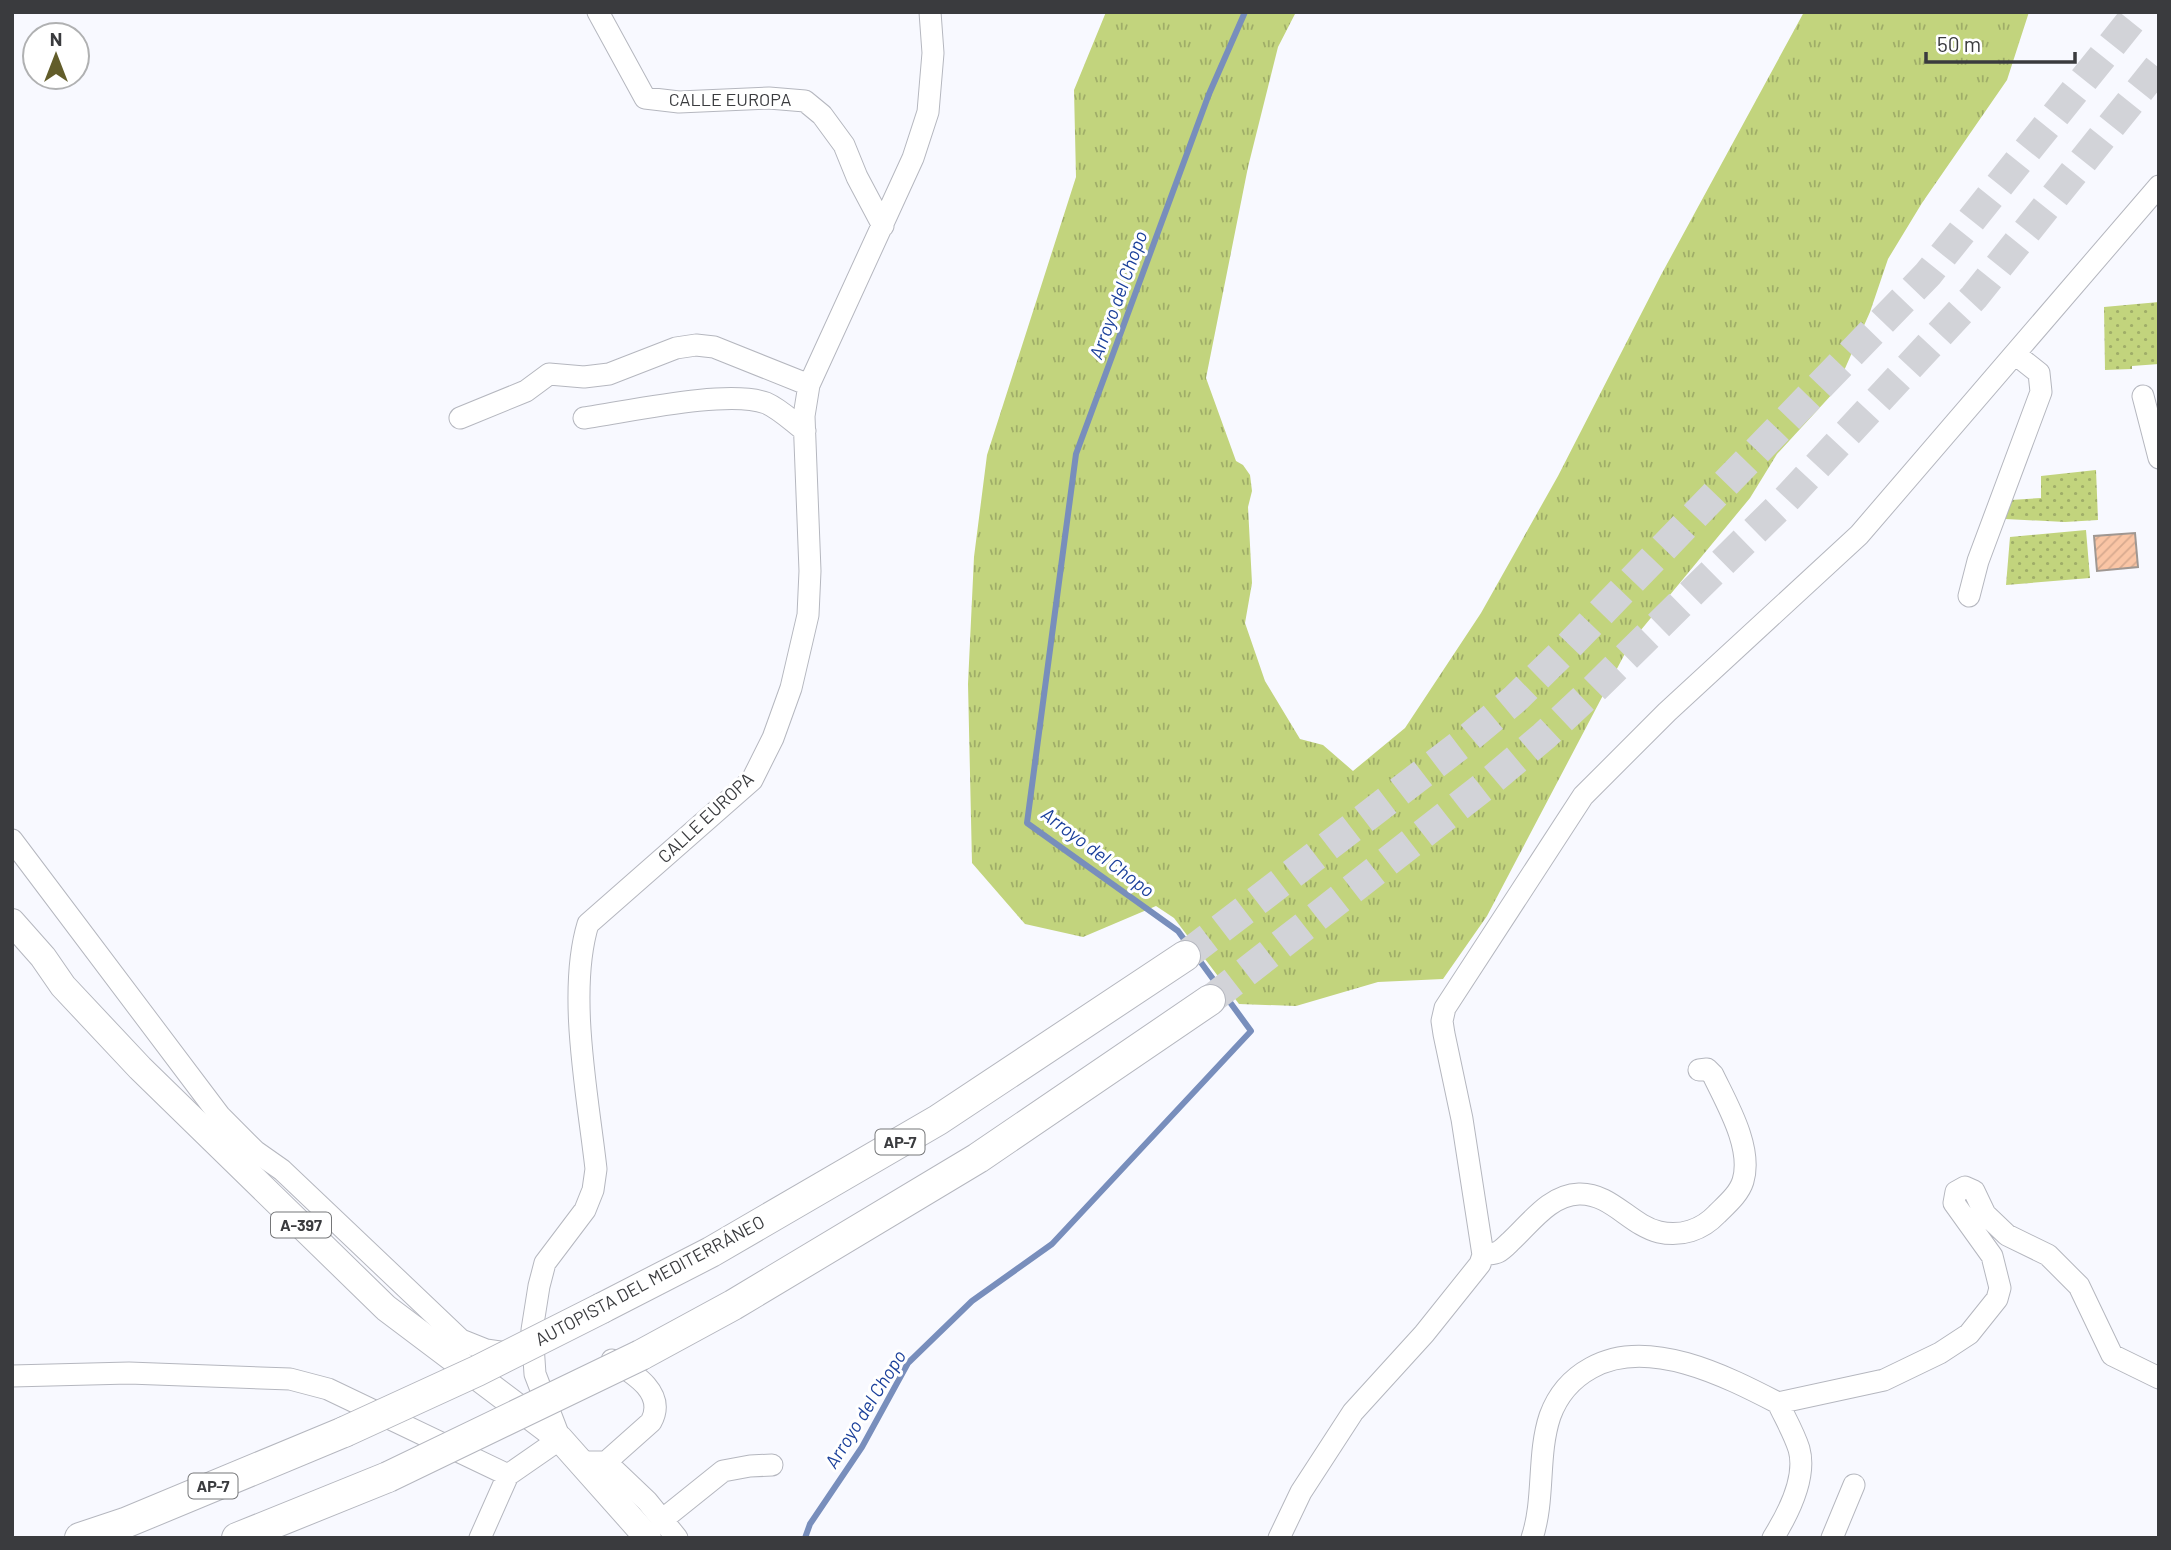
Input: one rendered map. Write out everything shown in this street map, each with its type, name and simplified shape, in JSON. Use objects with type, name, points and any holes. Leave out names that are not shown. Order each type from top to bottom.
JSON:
[{"type":"highway","name":"AUTOPISTA DEL MEDITERRÁNEO","points":[[80,1538],[125,1523],[344,1433],[477,1371],[711,1252],[938,1121],[1185,956]]},
{"type":"highway","points":[[237,1538],[376,1481],[733,1305],[978,1158],[1210,1000]]},
{"type":"highway","points":[[294,1538],[376,1481]]},
{"type":"main road","name":"A-397","points":[[12,922],[43,957],[62,986]]},
{"type":"main road","name":"A-397","points":[[12,943],[34,965],[62,986],[140,1068],[386,1308],[593,1462],[655,1529]]},
{"type":"street","name":"CALLE EUROPA","points":[[598,12],[645,98],[678,102],[769,98],[805,100],[822,115],[844,145],[857,177],[883,226]]},
{"type":"street","name":"CALLE EUROPA","points":[[534,1357],[532,1330],[538,1286],[545,1263],[585,1210],[593,1190],[596,1169],[578,995],[580,948],[588,925],[752,780],[773,738],[791,688],[808,615],[810,571],[804,415],[809,385],[913,158],[928,112],[933,53],[930,12]]},
{"type":"street","points":[[1279,1538],[1301,1492],[1353,1412],[1423,1334],[1480,1264],[1483,1255],[1462,1119],[1442,1021],[1445,1008],[1583,796],[1667,712],[1859,535],[2159,186]]},
{"type":"street","points":[[460,418],[526,391],[549,374],[584,377],[609,374],[676,348],[696,345],[714,347],[809,385]]},
{"type":"street","points":[[1969,596],[1978,561],[2041,392],[2039,373],[2015,354]]},
{"type":"street","points":[[2143,396],[2159,458]]},
{"type":"street","points":[[584,418],[707,400],[745,400],[765,403],[805,431]]},
{"type":"street","points":[[12,840],[146,1019],[229,1125],[255,1151],[282,1170],[461,1340],[486,1350],[534,1357],[535,1374],[560,1439],[508,1475],[480,1538]]},
{"type":"street","points":[[1483,1255],[1499,1252],[1545,1208],[1560,1198],[1578,1194],[1596,1197],[1613,1205],[1643,1226],[1659,1232],[1676,1234],[1694,1231],[1709,1223],[1738,1192],[1745,1166],[1738,1128],[1712,1073],[1699,1070]]},
{"type":"street","points":[[1778,1403],[1884,1380],[1940,1353],[1969,1334],[1997,1299],[2000,1288],[1992,1256],[1954,1203],[1956,1192],[1965,1187],[1974,1191],[1985,1214],[2007,1234],[2048,1255],[2079,1286],[2112,1355],[2159,1378]]},
{"type":"street","points":[[1532,1538],[1550,1416],[1561,1393],[1574,1377],[1602,1362],[1629,1356],[1650,1356],[1672,1361],[1740,1383],[1778,1403],[1801,1459],[1796,1491],[1773,1538]]},
{"type":"street","points":[[593,1462],[652,1422],[656,1410],[654,1397],[627,1357]]},
{"type":"street","points":[[12,1376],[129,1373],[290,1379],[328,1389],[508,1475]]},
{"type":"street","points":[[677,1538],[655,1529],[723,1471],[772,1465]]},
{"type":"street","points":[[1832,1538],[1854,1485]]},
{"type":"green space","points":[[1106,12],[1296,12],[1278,47],[1248,167],[1206,378],[1236,461],[1243,465],[1250,475],[1252,491],[1248,507],[1252,583],[1245,623],[1265,681],[1300,739],[1323,745],[1353,771],[1405,728],[1481,613],[1558,476],[1661,275],[1804,12],[2029,12],[2007,80],[1922,203],[1888,259],[1870,312],[1835,391],[1777,454],[1750,498],[1631,642],[1487,916],[1443,979],[1378,982],[1296,1006],[1239,1004],[1174,918],[1156,906],[1083,937],[1025,924],[972,863],[968,684],[974,557],[987,455],[1076,177],[1074,90]]},
{"type":"green space","points":[[2159,302],[2159,364],[2105,370],[2104,307]]},
{"type":"green space","points":[[2096,470],[2098,520],[2065,522],[2005,519],[2011,500],[2041,498],[2041,476]]},
{"type":"green space","points":[[2086,530],[2090,578],[2006,585],[2010,537]]},
{"type":"building","points":[[2135,533],[2138,567],[2097,571],[2094,536]]},
{"type":"waterway","name":"Arroyo del Chopo","points":[[805,1538],[810,1524],[862,1447],[908,1363],[972,1301],[1052,1244],[1251,1031],[1178,931],[1027,823],[1076,454],[1209,94],[1245,12]]},
{"type":"tunnel","points":[[1185,956],[1460,745],[1515,699],[1561,654],[1928,274],[2138,12]]},
{"type":"tunnel","points":[[1210,1000],[1487,784],[1544,736],[1781,505],[1974,297],[2159,66]]}]
